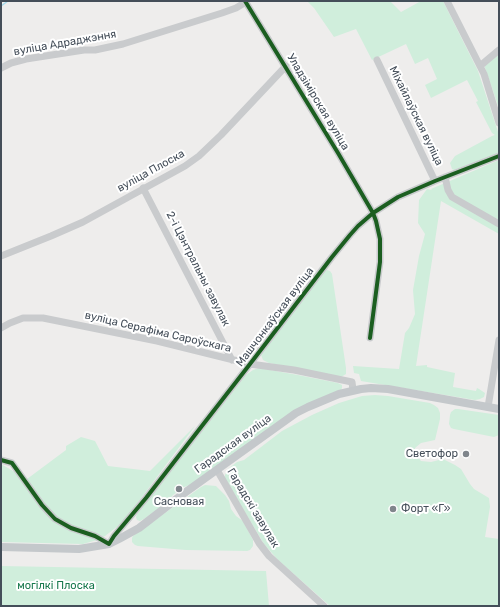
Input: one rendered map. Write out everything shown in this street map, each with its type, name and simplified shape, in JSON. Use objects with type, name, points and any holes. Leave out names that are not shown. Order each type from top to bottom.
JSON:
[{"type":"main road","name":"Гарадская вуліца","points":[[1,547],[79,549],[109,544],[139,528],[183,494],[296,413],[325,399],[353,390],[371,388],[388,389],[499,409]]},
{"type":"street","points":[[447,1],[480,66],[488,86],[499,123]]},
{"type":"street","name":"Уладзімірская вуліца","points":[[245,2],[286,66],[338,153],[373,213],[379,229],[381,256],[370,338]]},
{"type":"street","name":"вуліца Адраджэння","points":[[1,68],[11,63],[26,59],[84,50],[95,50],[123,44],[226,12],[245,2]]},
{"type":"street","points":[[480,66],[499,50]]},
{"type":"street","name":"Міхайлаўская вуліца","points":[[377,60],[435,181]]},
{"type":"street","name":"вуліца Плоска","points":[[1,256],[83,222],[185,166],[199,156],[221,135],[286,66]]},
{"type":"street","name":"Машчонкаўская вуліца","points":[[109,544],[350,235],[373,213],[398,197],[499,156]]},
{"type":"street","points":[[446,177],[448,190],[452,197],[499,224]]},
{"type":"street","name":"2-і Цэнтральны завулак","points":[[143,188],[232,360]]},
{"type":"street","name":"вуліца Серафіма Сароўскага","points":[[1,328],[23,318],[43,318],[157,341],[250,364],[294,370],[352,382],[353,390]]},
{"type":"street","points":[[488,407],[499,340]]},
{"type":"street","points":[[1,460],[12,463],[42,506],[55,519],[71,528],[95,536],[109,544]]},
{"type":"street","name":"Гарадскі завулак","points":[[217,470],[259,543],[269,556],[324,606]]},
{"type":"green space","points":[[307,1],[390,1],[401,12],[421,1],[443,1],[478,71],[499,135],[499,153],[454,170],[452,169],[450,163],[455,156],[495,135],[492,133],[476,102],[478,101],[467,80],[431,98],[425,85],[437,79],[428,58],[415,64],[406,44],[372,60],[356,29],[334,37],[314,8]]},
{"type":"green space","points":[[499,54],[499,109],[485,66]]},
{"type":"green space","points":[[499,160],[499,234],[441,201],[416,366],[427,365],[427,367],[455,373],[453,387],[476,391],[477,388],[485,393],[484,397],[475,400],[361,381],[359,374],[354,373],[353,366],[399,369],[405,333],[409,328],[415,314],[413,290],[419,256],[425,234],[418,223],[419,200],[427,189],[432,190],[431,189]]},
{"type":"green space","points":[[327,270],[332,274],[346,374],[341,377],[269,363],[263,360],[261,355]]},
{"type":"green space","points":[[259,368],[338,383],[342,385],[342,388],[341,390],[311,403],[193,484],[184,487],[173,495],[166,503],[144,519],[140,521],[137,520],[137,514],[246,375]]},
{"type":"green space","points":[[375,395],[430,403],[438,408],[440,419],[435,440],[421,443],[415,448],[415,454],[421,461],[431,462],[443,459],[455,465],[461,469],[474,489],[489,498],[490,507],[485,537],[499,539],[499,606],[330,606],[278,560],[264,544],[225,479],[228,469],[237,462],[244,460],[282,431],[339,403],[362,396]]},
{"type":"green space","points":[[455,409],[499,415],[499,435],[494,437],[451,428],[449,424],[450,415]]},
{"type":"green space","points":[[195,426],[130,513],[118,526],[105,536],[83,544],[1,542],[1,464],[27,479],[66,450],[66,446],[81,437],[95,441],[108,466],[150,471]]},
{"type":"green space","points":[[205,485],[216,486],[229,501],[231,509],[236,516],[243,521],[253,540],[253,546],[250,550],[186,550],[138,546],[132,542],[133,536]]},
{"type":"green space","name":"могілкі Плоска","points":[[1,566],[266,571],[269,606],[1,606]]},
{"type":"waterway","points":[[1,6],[8,1]]},
{"type":"cycle path","points":[[245,1],[338,153],[373,213],[376,221],[380,239],[380,262],[370,338]]},
{"type":"cycle path","points":[[1,460],[12,463],[42,505],[55,519],[71,528],[95,536],[109,544],[332,257],[358,226],[373,213],[398,197],[499,156]]},
{"type":"place","name":"Светофор","points":[[466,454]]},
{"type":"place","name":"Сасновая","points":[[179,489]]},
{"type":"place","name":"Форт «Г»","points":[[393,509]]}]
